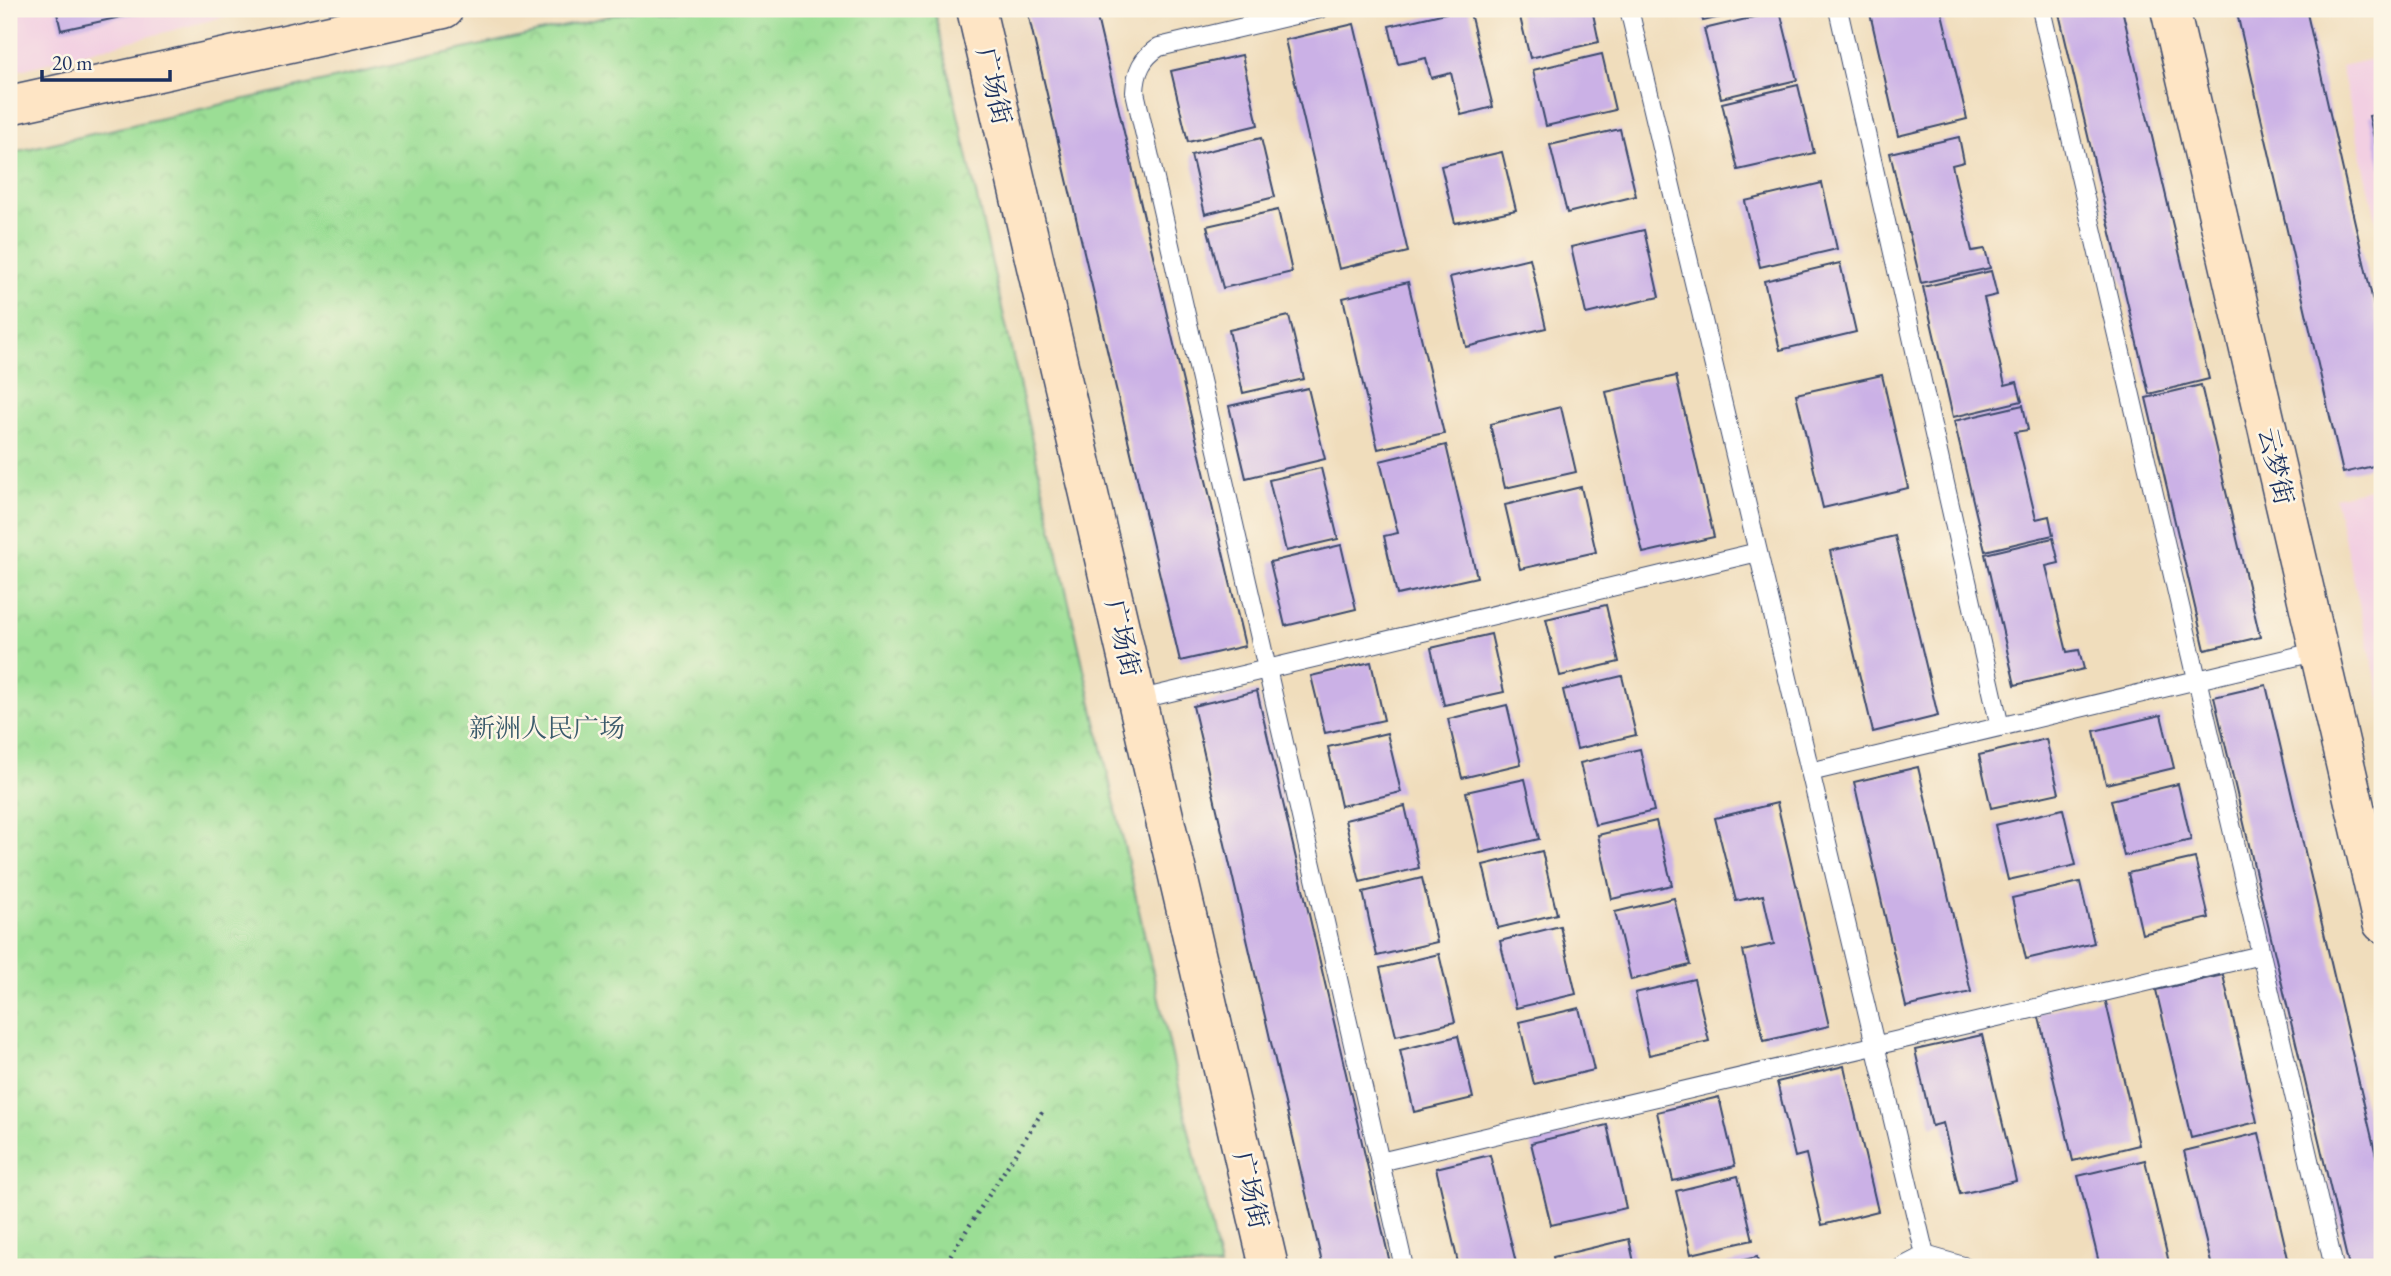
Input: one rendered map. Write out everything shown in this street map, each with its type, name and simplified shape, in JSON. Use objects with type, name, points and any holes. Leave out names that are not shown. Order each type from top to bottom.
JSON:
[{"type":"street","points":[[9,104],[444,9]]},
{"type":"street","name":"广场街","points":[[976,9],[1269,1267]]},
{"type":"street","name":"云梦街","points":[[2170,9],[2382,923]]},
{"type":"lane","points":[[1320,9],[1160,47],[1148,55],[1140,66],[1135,92],[1404,1267]]},
{"type":"lane","points":[[1629,9],[1925,1255]]},
{"type":"lane","points":[[1838,9],[2000,727]]},
{"type":"lane","points":[[2041,9],[2334,1267]]},
{"type":"lane","points":[[1137,699],[1758,552]]},
{"type":"lane","points":[[1810,772],[2319,651]]},
{"type":"lane","points":[[1380,1162],[2261,955]]},
{"type":"lane","points":[[1902,1267],[1925,1255],[1966,1267]]},
{"type":"path","points":[[943,1267],[1042,1112]]},
{"type":"shaded area","points":[[9,9],[254,9],[9,73]]},
{"type":"shaded area","points":[[2382,57],[2382,245],[2341,66]]},
{"type":"shaded area","points":[[2382,486],[2382,705],[2335,497]]},
{"type":"green space","name":"新洲人民广场","points":[[640,9],[934,9],[1220,1267],[9,1267],[9,153]]},
{"type":"building","points":[[56,9],[153,9],[153,10],[61,30]]},
{"type":"building","points":[[1027,9],[1095,9],[1245,646],[1180,661]]},
{"type":"building","points":[[1469,9],[1493,107],[1461,115],[1451,73],[1431,78],[1426,58],[1398,64],[1389,26]]},
{"type":"building","points":[[1518,9],[1592,9],[1599,42],[1530,58]]},
{"type":"building","points":[[1700,9],[1752,9],[1752,10],[1703,21]]},
{"type":"building","points":[[1869,9],[1941,9],[1967,119],[1898,136]]},
{"type":"building","points":[[2058,9],[2122,9],[2209,379],[2149,394]]},
{"type":"building","points":[[2236,9],[2306,9],[2382,341],[2382,464],[2343,473]]},
{"type":"building","points":[[1780,11],[1797,80],[1721,98],[1704,29]]},
{"type":"building","points":[[1354,24],[1408,252],[1339,269],[1285,40]]},
{"type":"building","points":[[1602,54],[1615,110],[1546,126],[1533,70]]},
{"type":"building","points":[[1242,55],[1258,125],[1188,142],[1171,71]]},
{"type":"building","points":[[1798,85],[1814,153],[1738,170],[1722,103]]},
{"type":"building","points":[[2382,113],[2382,168],[2381,168],[2369,116]]},
{"type":"building","points":[[1620,129],[1636,196],[1567,213],[1550,145]]},
{"type":"building","points":[[1959,137],[1964,162],[1952,165],[1972,251],[1985,249],[1990,268],[1921,283],[1890,153]]},
{"type":"building","points":[[1261,138],[1275,197],[1205,214],[1191,155]]},
{"type":"building","points":[[1502,152],[1516,210],[1455,223],[1441,166]]},
{"type":"building","points":[[1822,183],[1837,249],[1760,267],[1745,201]]},
{"type":"building","points":[[1278,210],[1292,272],[1223,288],[1207,226]]},
{"type":"building","points":[[1644,230],[1659,297],[1586,314],[1571,247]]},
{"type":"building","points":[[1530,258],[1546,328],[1466,347],[1450,277]]},
{"type":"building","points":[[1840,263],[1856,332],[1780,350],[1764,281]]},
{"type":"building","points":[[1991,271],[1997,295],[1984,298],[2005,385],[2017,382],[2022,401],[1953,417],[1923,287]]},
{"type":"building","points":[[1408,282],[1444,434],[1378,449],[1343,298]]},
{"type":"building","points":[[1289,316],[1304,379],[1243,393],[1229,330]]},
{"type":"building","points":[[1882,375],[1908,488],[1823,508],[1796,394]]},
{"type":"building","points":[[1676,376],[1714,537],[1643,553],[1606,392]]},
{"type":"building","points":[[2201,385],[2260,637],[2205,650],[2146,398]]},
{"type":"building","points":[[1308,388],[1325,459],[1246,478],[1229,406]]},
{"type":"building","points":[[2023,405],[2028,430],[2015,432],[2036,519],[2049,516],[2053,535],[1985,551],[1954,421]]},
{"type":"building","points":[[1561,407],[1576,472],[1505,488],[1490,424]]},
{"type":"building","points":[[1446,445],[1477,577],[1397,595],[1384,536],[1398,533],[1380,461]]},
{"type":"building","points":[[1321,468],[1338,539],[1286,551],[1269,480]]},
{"type":"building","points":[[1581,487],[1596,552],[1520,569],[1505,505]]},
{"type":"building","points":[[1895,536],[1938,716],[1873,732],[1830,551]]},
{"type":"building","points":[[2053,538],[2059,563],[2046,566],[2067,652],[2079,650],[2084,669],[2015,685],[1985,554]]},
{"type":"building","points":[[1341,545],[1356,609],[1285,626],[1270,562]]},
{"type":"building","points":[[1606,605],[1619,662],[1560,676],[1546,619]]},
{"type":"building","points":[[1491,634],[1504,692],[1444,705],[1431,648]]},
{"type":"building","points":[[1371,662],[1384,720],[1325,733],[1311,676]]},
{"type":"building","points":[[1622,676],[1636,735],[1577,749],[1563,690]]},
{"type":"building","points":[[2266,685],[2382,1181],[2381,1267],[2349,1267],[2214,697]]},
{"type":"building","points":[[1257,691],[1391,1267],[1323,1267],[1193,706]]},
{"type":"building","points":[[1507,705],[1521,764],[1462,778],[1448,719]]},
{"type":"building","points":[[2161,715],[2174,768],[2106,784],[2094,731]]},
{"type":"building","points":[[1387,733],[1401,792],[1341,806],[1328,747]]},
{"type":"building","points":[[2046,739],[2059,793],[1991,808],[1979,755]]},
{"type":"building","points":[[1640,749],[1654,811],[1595,825],[1580,763]]},
{"type":"building","points":[[1918,767],[1971,992],[1906,1007],[1854,782]]},
{"type":"building","points":[[1525,779],[1539,839],[1480,853],[1466,792]]},
{"type":"building","points":[[2178,784],[2191,840],[2124,856],[2111,800]]},
{"type":"building","points":[[1777,803],[1829,1026],[1764,1041],[1743,951],[1774,944],[1763,895],[1736,901],[1715,818]]},
{"type":"building","points":[[1405,806],[1419,868],[1360,882],[1345,820]]},
{"type":"building","points":[[2063,809],[2076,865],[2008,880],[1995,825]]},
{"type":"building","points":[[1656,821],[1672,885],[1612,899],[1598,835]]},
{"type":"building","points":[[1542,851],[1557,914],[1498,928],[1483,865]]},
{"type":"building","points":[[2195,858],[2209,918],[2142,934],[2128,873]]},
{"type":"building","points":[[1422,878],[1437,942],[1377,956],[1363,892]]},
{"type":"building","points":[[2080,882],[2094,943],[2026,959],[2012,898]]},
{"type":"building","points":[[1674,898],[1690,965],[1631,980],[1615,912]]},
{"type":"building","points":[[1560,926],[1576,994],[1516,1008],[1500,941]]},
{"type":"building","points":[[1439,954],[1455,1022],[1396,1036],[1380,968]]},
{"type":"building","points":[[2223,975],[2257,1122],[2191,1138],[2156,990]]},
{"type":"building","points":[[1694,979],[1709,1041],[1649,1055],[1635,993]]},
{"type":"building","points":[[2105,998],[2139,1145],[2073,1161],[2038,1013]]},
{"type":"building","points":[[1579,1008],[1594,1070],[1534,1084],[1519,1022]]},
{"type":"building","points":[[1982,1035],[2016,1181],[1960,1194],[1943,1123],[1932,1126],[1915,1050]]},
{"type":"building","points":[[1458,1036],[1473,1098],[1414,1112],[1400,1050]]},
{"type":"building","points":[[1844,1066],[1878,1211],[1822,1225],[1806,1154],[1795,1157],[1777,1082]]},
{"type":"building","points":[[1719,1097],[1735,1166],[1673,1181],[1657,1112]]},
{"type":"building","points":[[1607,1125],[1626,1208],[1551,1225],[1531,1143]]},
{"type":"building","points":[[2259,1133],[2290,1267],[2212,1267],[2184,1151]]},
{"type":"building","points":[[1490,1155],[1517,1267],[1459,1267],[1436,1168]]},
{"type":"building","points":[[2145,1160],[2170,1267],[2100,1267],[2078,1176]]},
{"type":"building","points":[[1738,1176],[1753,1240],[1691,1254],[1676,1191]]},
{"type":"building","points":[[1629,1239],[1635,1267],[1555,1267],[1553,1257]]},
{"type":"building","points":[[1757,1257],[1759,1267],[1717,1267],[1717,1266]]}]
